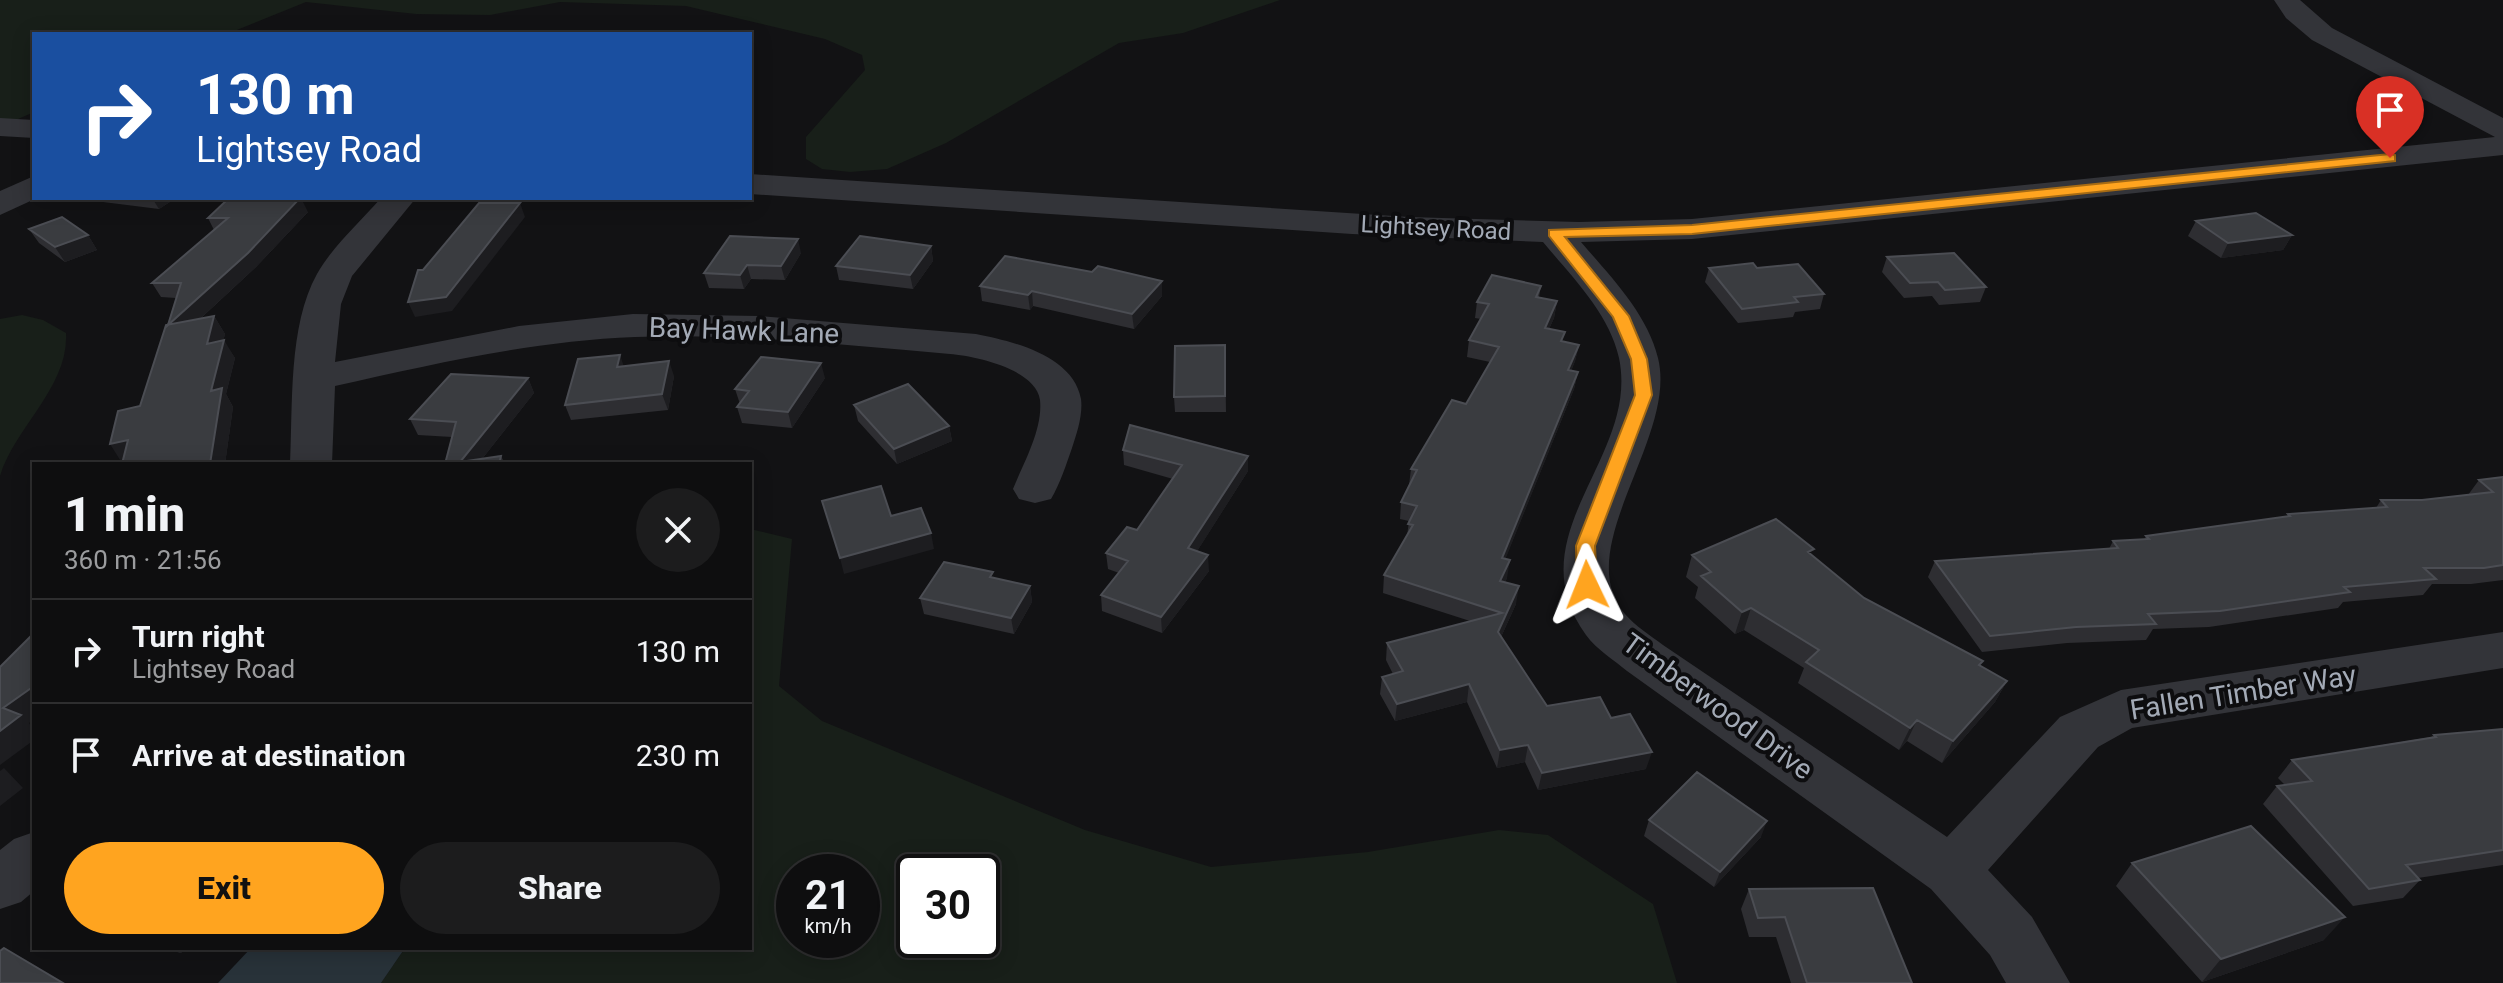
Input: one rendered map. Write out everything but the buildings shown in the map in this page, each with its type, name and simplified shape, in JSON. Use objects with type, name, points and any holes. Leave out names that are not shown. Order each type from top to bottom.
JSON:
[{"type":"street","points":[[2287,0],[2295,12],[2322,34],[2503,130]]},
{"type":"street","points":[[0,127],[32,129]]},
{"type":"street","name":"Lightsey Road","points":[[752,184],[1297,221],[1554,233],[1692,229],[2503,146]]},
{"type":"street","points":[[0,205],[32,187]]},
{"type":"street","points":[[311,462],[317,335],[322,304],[335,274],[397,200]]},
{"type":"street","name":"Timberwood Drive","points":[[1554,233],[1621,316],[1639,359],[1644,395],[1585,546],[1587,585],[1603,622],[1645,658],[1951,871],[2011,936],[2039,983]]},
{"type":"street","name":"Bay Hawk Lane","points":[[317,378],[412,357],[548,333],[662,325],[744,325],[988,348],[1028,364],[1048,377],[1059,393],[1062,410],[1035,489]]},
{"type":"street","name":"Fallen Timber Way","points":[[1951,871],[2079,732],[2121,710],[2503,650]]},
{"type":"street","points":[[0,884],[32,858]]},
{"type":"shaded area","points":[[0,0],[1280,0],[1183,33],[1119,43],[946,143],[887,169],[850,172],[822,169],[806,159],[806,137],[865,70],[862,55],[825,39],[686,6],[560,2],[490,15],[416,14],[306,2],[232,32],[32,32],[32,113],[0,127]]},
{"type":"shaded area","points":[[22,315],[43,320],[66,333],[65,353],[50,389],[7,458],[0,476],[0,319]]},
{"type":"shaded area","points":[[752,529],[792,539],[779,686],[822,721],[1085,830],[1211,867],[1368,852],[1499,830],[1548,835],[1653,904],[1677,983],[381,983],[404,950],[752,950]]},
{"type":"shaded area","points":[[249,950],[404,950],[381,983],[218,983]]},
{"type":"route","points":[[1587,585],[1585,546],[1644,395],[1639,359],[1621,316],[1554,233],[1692,229],[2390,158]]}]
